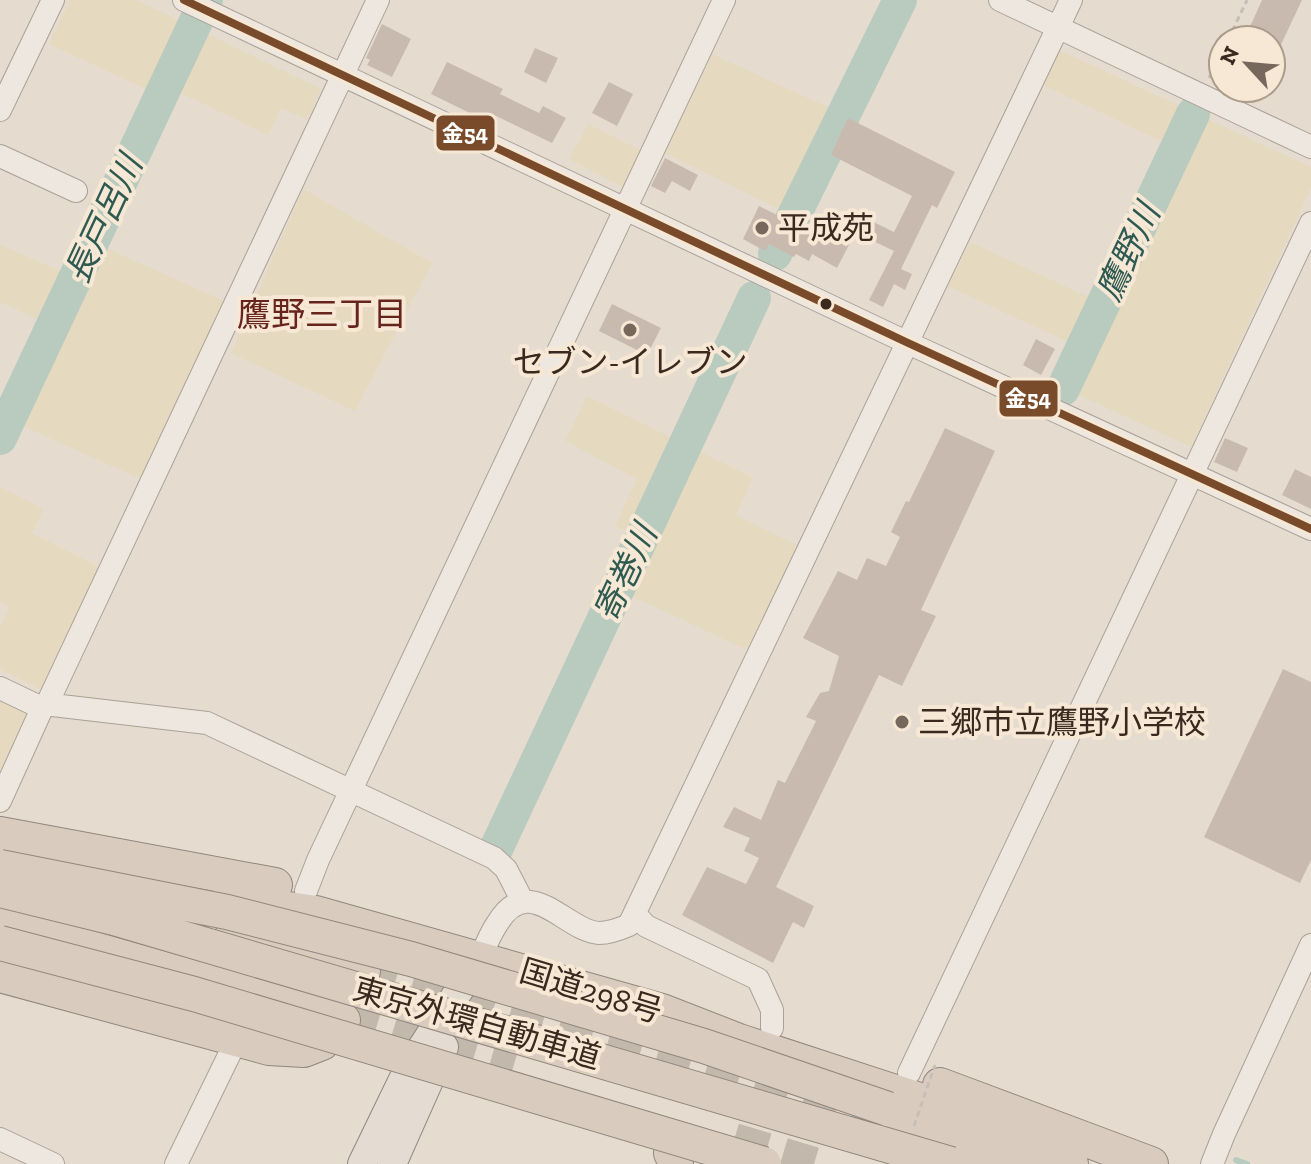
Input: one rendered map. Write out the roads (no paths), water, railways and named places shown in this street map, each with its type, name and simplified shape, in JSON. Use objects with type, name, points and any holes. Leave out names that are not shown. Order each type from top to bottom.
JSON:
[{"type":"highway","points":[[0,834],[311,902]]},
{"type":"highway","points":[[0,870],[227,912],[411,959],[704,1046],[899,1124],[1028,1158]]},
{"type":"highway","name":"国道298号","points":[[0,870],[92,899],[363,971]]},
{"type":"highway","name":"東京外環自動車道","points":[[0,890],[129,922],[951,1164]]},
{"type":"highway","name":"国道298号","points":[[92,899],[213,897],[311,902],[480,957],[662,1011],[739,1041],[941,1107],[1028,1158],[1071,1164]]},
{"type":"highway","name":"東京外環自動車道","points":[[0,908],[109,934],[875,1164]]},
{"type":"highway","points":[[0,922],[82,944],[190,1009],[332,1031],[420,1073],[674,1158],[712,1164]]},
{"type":"highway","points":[[0,943],[224,1003],[764,1164]]},
{"type":"highway","points":[[0,975],[269,1048],[304,1050],[332,1031]]},
{"type":"highway","points":[[662,1011],[772,1028],[922,1069],[1151,1164]]},
{"type":"main road","points":[[362,1164],[420,1073],[480,957]]},
{"type":"main road","points":[[392,1164],[420,1073]]},
{"type":"street","points":[[0,110],[53,0]]},
{"type":"street","points":[[184,0],[906,342],[1311,529]]},
{"type":"street","points":[[0,801],[378,0]]},
{"type":"street","points":[[311,902],[351,792],[724,0]]},
{"type":"street","points":[[1000,0],[1311,147]]},
{"type":"street","points":[[480,957],[497,922],[523,902],[547,905],[584,929],[600,933],[629,925],[1071,0]]},
{"type":"street","points":[[0,156],[76,191]]},
{"type":"street","points":[[922,1069],[1191,475],[1311,223]]},
{"type":"street","points":[[0,688],[45,706],[207,723],[494,858],[506,869],[523,902]]},
{"type":"street","points":[[635,914],[646,926],[758,979],[772,1010],[772,1028]]},
{"type":"street","points":[[1212,1164],[1311,945]]},
{"type":"street","points":[[176,1164],[236,1041]]},
{"type":"street","points":[[0,1139],[53,1164]]},
{"type":"waterway","name":"長戸呂川","points":[[0,438],[206,0]]},
{"type":"waterway","name":"寄巻川","points":[[775,254],[900,0]]},
{"type":"waterway","name":"鷹野川","points":[[1063,389],[1193,114]]},
{"type":"waterway","name":"寄巻川","points":[[496,849],[754,298]]},
{"type":"waterway","points":[[1236,1160],[1247,1164]]},
{"type":"tunnel","points":[[363,971],[877,1121]]},
{"type":"tunnel","points":[[343,1020],[512,1071]]},
{"type":"tunnel","points":[[734,1140],[814,1164]]},
{"type":"place","name":"平成苑","points":[[762,228]]},
{"type":"place","name":"セブン-イレブン","points":[[630,330]]},
{"type":"place","name":"三郷市立鷹野小学校","points":[[902,722]]},
{"type":"district","name":"鷹野三丁目","points":[[322,314]]}]
